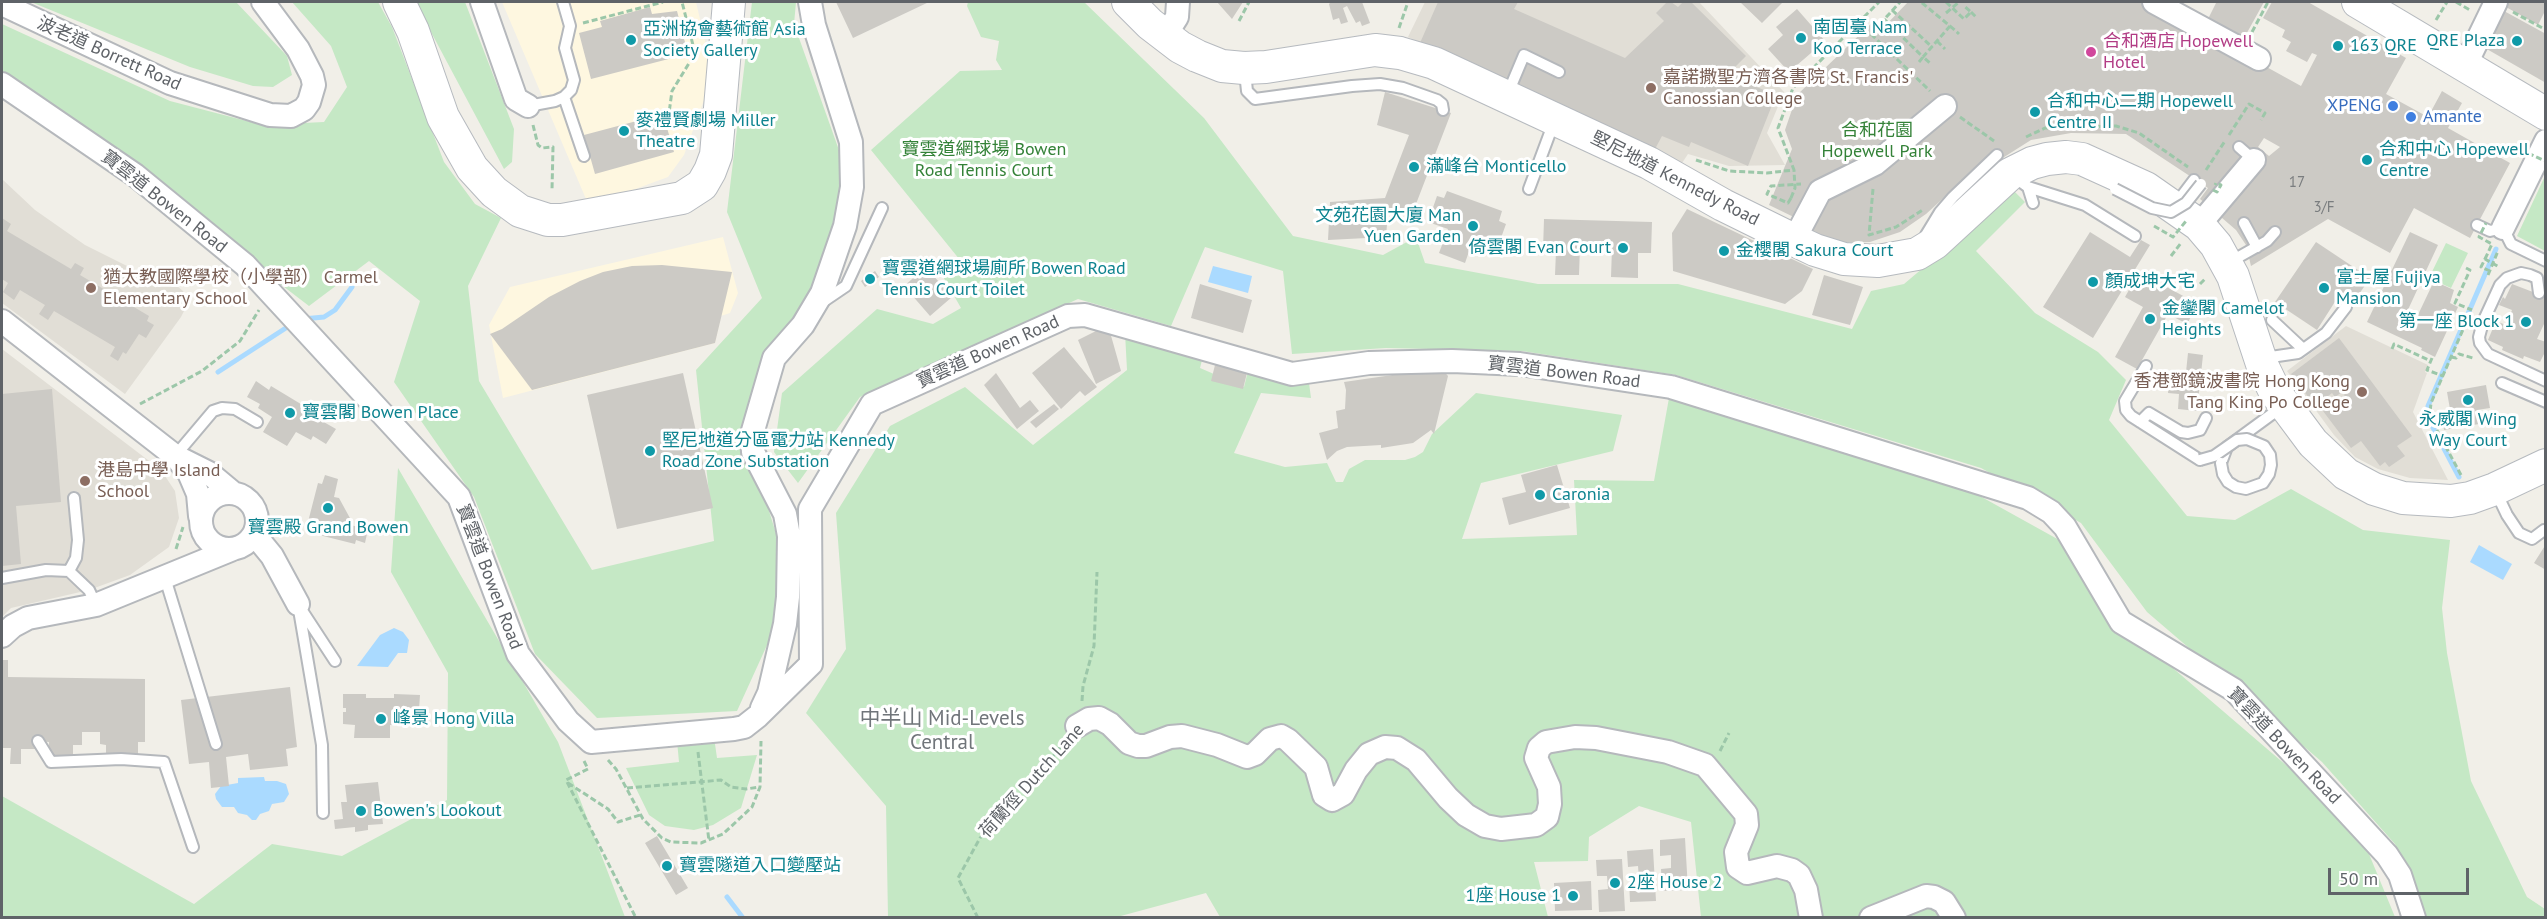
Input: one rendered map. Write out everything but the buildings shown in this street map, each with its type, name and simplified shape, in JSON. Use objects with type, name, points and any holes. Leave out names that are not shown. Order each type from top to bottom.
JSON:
[{"type":"street","name":"波老道 Borrett Road","points":[[2,4],[170,83],[270,115],[291,116],[304,109],[309,102],[314,85],[312,76],[298,49],[263,2]]},
{"type":"street","points":[[399,2],[416,40],[443,117],[472,168],[494,192],[520,211],[548,220],[562,220],[682,198],[696,191],[707,179],[716,155],[729,2]]},
{"type":"street","points":[[482,2],[516,99],[528,106]]},
{"type":"street","points":[[758,716],[769,693],[784,624],[789,546],[787,521],[753,452],[752,434],[774,358],[816,306],[845,226],[853,168],[849,133],[814,25],[810,2]]},
{"type":"street","name":"堅尼地道 Kennedy Road","points":[[1128,2],[1165,36],[1210,62],[1244,68],[1361,52],[1386,51],[1434,63],[1649,163],[1723,205],[1834,257],[1855,260],[1891,260],[1917,254],[1935,243],[2006,166],[2066,157],[2099,177],[2146,188],[2173,207],[2190,234],[2217,245],[2228,264],[2268,380],[2283,406],[2333,465],[2354,480],[2403,498],[2430,501],[2470,498],[2546,465]]},
{"type":"street","points":[[1165,36],[1177,17],[1178,2]]},
{"type":"street","points":[[2154,2],[2250,55]]},
{"type":"street","points":[[2370,4],[2465,66],[2546,114]]},
{"type":"street","points":[[2465,66],[2504,7]]},
{"type":"street","name":"寶雲道 Bowen Road","points":[[2,84],[135,176],[245,265],[459,498],[518,654],[568,721],[591,742],[744,727],[758,716],[811,664],[810,509],[872,404],[1076,315],[1085,315],[1292,374],[1370,363],[1452,361],[1520,364],[1671,387],[2028,498],[2051,512],[2069,534],[2110,607],[2121,622],[2237,692],[2391,861],[2403,883],[2414,918]]},
{"type":"street","points":[[1794,240],[1820,191],[1875,164],[1945,106]]},
{"type":"street","points":[[2490,230],[2537,147]]},
{"type":"street","points":[[2190,234],[2251,157]]},
{"type":"street","points":[[2,321],[175,456],[209,473],[233,492],[249,501],[257,516],[254,534],[249,541],[233,549],[96,605],[28,618],[13,626],[2,636]]},
{"type":"street","points":[[165,578],[189,561],[196,524],[198,494],[189,473],[175,456]]},
{"type":"street","points":[[196,524],[208,500],[225,492],[233,492]]},
{"type":"street","points":[[196,524],[215,546],[233,549]]},
{"type":"street","points":[[254,534],[272,556],[298,604]]},
{"type":"street","name":"荷蘭徑 Dutch Lane","points":[[1081,723],[1094,718],[1107,722],[1129,743],[1137,746],[1150,745],[1164,738],[1182,736],[1220,746],[1247,757],[1254,754],[1270,739],[1281,736],[1316,767],[1324,795],[1332,800],[1343,794],[1356,770],[1369,754],[1381,748],[1397,748],[1416,760],[1460,810],[1478,823],[1495,828],[1531,826],[1547,817],[1550,804],[1549,787],[1536,758],[1539,748],[1546,742],[1575,737],[1596,738],[1668,752],[1705,765],[1746,814],[1747,825],[1736,856],[1738,867],[1747,873],[1777,866],[1792,870],[1799,876],[1806,890],[1811,918]]},
{"type":"street","points":[[1871,918],[1914,899],[1930,896],[1944,902],[1954,918]]},
{"type":"lane","points":[[528,106],[564,97],[571,90],[574,80],[565,48],[570,26],[562,2]]},
{"type":"lane","points":[[1506,96],[1524,55],[1559,72]]},
{"type":"lane","points":[[1244,68],[1247,91],[1255,99],[1380,84],[1403,88],[1437,100],[1442,104],[1443,110]]},
{"type":"lane","points":[[564,97],[584,156]]},
{"type":"lane","points":[[1529,189],[1556,119]]},
{"type":"lane","points":[[2006,166],[2033,203]]},
{"type":"lane","points":[[2006,166],[2085,205],[2135,236]]},
{"type":"lane","points":[[2099,177],[2152,208],[2171,212],[2186,203],[2197,182],[2173,207],[2153,203],[2139,197]]},
{"type":"lane","points":[[816,306],[846,286],[882,207]]},
{"type":"lane","points":[[2244,223],[2257,247]]},
{"type":"lane","points":[[2490,230],[2511,244],[2546,261]]},
{"type":"lane","points":[[2228,264],[2257,247],[2275,232]]},
{"type":"lane","points":[[2539,293],[2537,278],[2521,273],[2507,278],[2500,285],[2480,331],[2480,343],[2490,356],[2546,381]]},
{"type":"lane","points":[[2260,358],[2288,356],[2303,349],[2326,333],[2346,307]]},
{"type":"lane","points":[[2272,320],[2303,349]]},
{"type":"lane","points":[[2146,366],[2125,401],[2126,410],[2131,416],[2200,459],[2214,456],[2237,440],[2247,439],[2264,446],[2270,456],[2269,474],[2262,483],[2246,489],[2236,487],[2228,482],[2223,474],[2221,463],[2228,447],[2283,406]]},
{"type":"lane","points":[[2502,383],[2546,402]]},
{"type":"lane","points":[[175,456],[213,411],[222,408],[235,410],[257,422]]},
{"type":"lane","points":[[2140,422],[2149,413],[2181,432],[2188,433],[2200,430],[2206,418]]},
{"type":"lane","points":[[2495,489],[2518,533],[2532,539],[2544,530],[2546,531]]},
{"type":"lane","points":[[69,571],[76,558],[78,540],[75,498]]},
{"type":"lane","points":[[2,578],[46,570],[69,571],[89,590],[96,605]]},
{"type":"lane","points":[[165,578],[216,744]]},
{"type":"lane","points":[[298,604],[335,661]]},
{"type":"lane","points":[[298,604],[322,745],[323,813]]},
{"type":"lane","points":[[38,741],[51,762],[121,759],[164,762],[193,847]]},
{"type":"path","points":[[570,26],[663,2]]},
{"type":"path","points":[[667,128],[672,92],[691,60],[694,50],[682,2]]},
{"type":"path","points":[[1239,21],[1249,2]]},
{"type":"path","points":[[1399,31],[1408,2]]},
{"type":"path","points":[[1801,184],[1771,186],[1767,194],[1788,203],[1796,188],[1794,170],[1778,128],[1793,88],[1879,2]]},
{"type":"path","points":[[1880,24],[1900,2]]},
{"type":"path","points":[[1921,2],[1959,34]]},
{"type":"path","points":[[1946,2],[1964,19],[1971,12]]},
{"type":"path","points":[[1941,19],[1959,2]]},
{"type":"path","points":[[2250,55],[2268,2]]},
{"type":"path","points":[[2438,17],[2447,2]]},
{"type":"path","points":[[1964,6],[1976,17]]},
{"type":"path","points":[[2504,7],[2546,30]]},
{"type":"path","points":[[1892,10],[1932,47]]},
{"type":"path","points":[[1884,19],[1931,64]]},
{"type":"path","points":[[1918,62],[1950,26]]},
{"type":"path","points":[[1871,34],[1945,106],[1994,141],[2006,166]]},
{"type":"path","points":[[1937,41],[1945,49]]},
{"type":"path","points":[[528,106],[538,145],[542,148],[553,147],[552,190]]},
{"type":"path","points":[[2058,118],[2060,128]]},
{"type":"path","points":[[2537,147],[2546,160]]},
{"type":"path","points":[[1697,159],[1729,171],[1767,173],[1794,170]]},
{"type":"path","points":[[1875,164],[1869,235],[1896,227],[1931,202]]},
{"type":"path","points":[[2215,187],[2212,191],[2217,194],[2223,185],[2217,181]]},
{"type":"path","points":[[2485,281],[2490,271],[2499,250],[2490,230],[2479,237],[2492,244],[2481,267],[2490,271]]},
{"type":"path","points":[[2171,256],[2190,234]]},
{"type":"path","points":[[2485,260],[2499,267]]},
{"type":"path","points":[[2466,268],[2470,270],[2455,303],[2470,310]]},
{"type":"path","points":[[138,405],[202,371],[240,341],[270,292]]},
{"type":"path","points":[[2462,475],[2431,416],[2431,403],[2476,300]]},
{"type":"path","points":[[2392,349],[2394,344],[2432,359],[2427,370],[2441,376]]},
{"type":"path","points":[[2451,357],[2456,358],[2458,354],[2480,361],[2490,356]]},
{"type":"path","points":[[169,556],[196,524]]},
{"type":"path","points":[[1081,723],[1083,686],[1094,646],[1097,572]]},
{"type":"path","points":[[567,782],[566,780],[588,769],[579,751],[591,742],[616,769],[641,815],[662,838],[671,842],[709,842],[723,834],[752,807],[760,788],[762,756],[758,716]]},
{"type":"path","name":"荷蘭徑 Dutch Lane","points":[[978,918],[958,878],[980,838],[1021,798],[1081,723]]},
{"type":"path","points":[[695,733],[709,842]]},
{"type":"path","points":[[627,788],[721,780],[731,786],[746,789],[760,788]]},
{"type":"path","points":[[567,782],[608,809],[618,822],[641,815]]},
{"type":"path","points":[[567,782],[636,918]]},
{"type":"shaded area","points":[[502,2],[696,2],[713,75],[684,155],[668,177],[589,206]]},
{"type":"shaded area","name":"嘉諾撒聖方濟各書院 St. Francis' Canossian College","points":[[1425,2],[1699,2],[1784,92],[1767,133],[1785,165],[1729,166],[1688,154],[1682,163],[1408,37]]},
{"type":"shaded area","name":"猶太教國際學校（小學部） Carmel Elementary School","points":[[2,179],[35,210],[85,245],[139,272],[176,285],[183,291],[186,300],[181,317],[125,394],[2,303]]},
{"type":"shaded area","points":[[723,237],[738,293],[730,313],[721,316],[715,343],[503,398],[489,325],[510,287]]},
{"type":"shaded area","name":"香港鄧鏡波書院 Hong Kong Tang King Po College","points":[[2346,326],[2428,365],[2413,412],[2448,480],[2410,478],[2378,469],[2355,457],[2334,435],[2287,371]]},
{"type":"shaded area","name":"港島中學 Island School","points":[[2,349],[161,470],[175,491],[179,518],[169,547],[130,575],[89,590],[11,608],[2,617]]},
{"type":"green space","points":[[31,2],[236,2],[287,56],[292,75],[273,87],[253,86],[190,67]]},
{"type":"green space","points":[[292,2],[378,2],[392,27],[444,162],[475,204],[501,218],[468,286],[479,381],[592,570],[714,541],[696,370],[762,298],[727,212],[752,2],[796,2],[794,24],[840,153],[841,210],[813,303],[745,433],[778,540],[778,621],[737,711],[597,718],[535,654],[474,497],[394,382],[420,301],[369,261],[309,306],[2,71],[2,24],[170,101],[262,125],[324,122],[347,87],[331,46]]},
{"type":"green space","points":[[415,2],[465,2],[514,129],[512,162],[504,169]]},
{"type":"green space","name":"寶雲道網球場 Bowen Road Tennis Court","points":[[968,2],[1084,2],[1204,118],[1293,236],[1383,255],[1416,237],[1425,263],[1538,284],[1678,284],[1852,329],[1871,291],[1904,284],[2014,191],[2025,202],[1976,251],[2035,313],[2098,352],[2126,380],[2109,420],[2187,516],[2235,520],[2291,489],[2363,530],[2450,540],[2442,608],[2447,653],[2471,781],[2527,897],[2545,909],[2545,917],[2425,917],[2395,844],[2322,762],[2147,612],[2081,523],[1981,468],[1676,375],[1522,351],[1386,348],[1292,354],[1283,271],[1205,247],[1171,326],[1078,299],[860,397],[798,483],[774,452],[782,393],[877,309],[933,324],[961,308],[941,273],[964,265],[871,150],[960,71],[1002,70],[996,60],[999,41],[981,37],[967,6]]},
{"type":"green space","points":[[2545,176],[2545,251],[2517,236]]},
{"type":"green space","points":[[2446,243],[2468,253],[2451,288],[2429,278]]},
{"type":"green space","points":[[1125,333],[1203,356],[1200,368],[1244,387],[1249,367],[1309,383],[1311,398],[1261,393],[1234,453],[1285,467],[1327,463],[1336,482],[1343,482],[1349,469],[1365,460],[1405,460],[1423,452],[1432,434],[1476,393],[1622,415],[1613,451],[1481,483],[1462,539],[1577,535],[1574,480],[1654,481],[1669,398],[1969,490],[2061,541],[2125,627],[2301,778],[2369,854],[2395,917],[1701,917],[1691,822],[1639,806],[1589,837],[1588,861],[1534,862],[1548,917],[1220,917],[1206,893],[1117,917],[888,917],[886,806],[806,713],[846,649],[836,513],[890,426],[965,387],[1033,445],[1127,370]]},
{"type":"green space","points":[[398,468],[558,742],[625,917],[2,917],[2,796],[194,904],[272,844],[342,856],[447,800],[448,673],[391,572]]},
{"type":"green space","points":[[714,737],[717,758],[757,755],[741,808],[713,825],[694,830],[665,826],[649,815],[626,768],[679,762],[677,741]]},
{"type":"water","points":[[1213,266],[1252,276],[1248,293],[1208,282]]},
{"type":"water","points":[[2479,545],[2512,564],[2503,580],[2470,562]]},
{"type":"water","points":[[394,628],[403,632],[409,640],[407,653],[398,653],[388,667],[357,666],[380,635]]},
{"type":"water","points":[[264,777],[265,781],[286,784],[289,794],[284,802],[272,804],[269,811],[260,814],[256,820],[238,813],[234,807],[222,807],[216,799],[215,794],[221,786],[238,783],[238,778]]},
{"type":"waterway","points":[[2459,477],[2429,420],[2428,406],[2496,249]]},
{"type":"waterway","points":[[303,319],[324,317],[335,310],[352,287]]},
{"type":"waterway","points":[[218,372],[292,324]]},
{"type":"waterway","points":[[727,897],[743,918]]},
{"type":"place","name":"南固臺 Nam Koo Terrace","points":[[1801,38]]},
{"type":"place","name":"亞洲協會藝術館 Asia Society Gallery","points":[[631,40]]},
{"type":"place","name":"QRE Plaza","points":[[2517,41]]},
{"type":"place","name":"163 QRE","points":[[2338,46]]},
{"type":"place","name":"合和酒店 Hopewell Hotel","points":[[2091,52]]},
{"type":"place","name":"嘉諾撒聖方濟各書院 St. Francis' Canossian College","points":[[1651,88]]},
{"type":"place","name":"XPENG","points":[[2393,106]]},
{"type":"place","name":"合和中心二期 Hopewell Centre II","points":[[2035,112]]},
{"type":"place","name":"Amante","points":[[2411,117]]},
{"type":"place","name":"麥禮賢劇場 Miller Theatre","points":[[624,131]]},
{"type":"place","name":"合和中心 Hopewell Centre","points":[[2367,160]]},
{"type":"place","name":"滿峰台 Monticello","points":[[1414,167]]},
{"type":"place","name":"文苑花園大廈 Man Yuen Garden","points":[[1473,226]]},
{"type":"place","name":"倚雲閣 Evan Court","points":[[1623,248]]},
{"type":"place","name":"金櫻閣 Sakura Court","points":[[1724,251]]},
{"type":"place","name":"寶雲道網球場廁所 Bowen Road Tennis Court Toilet","points":[[870,279]]},
{"type":"place","name":"顏成坤大宅","points":[[2093,282]]},
{"type":"place","name":"猶太教國際學校（小學部） Carmel Elementary School","points":[[91,288]]},
{"type":"place","name":"富士屋 Fujiya Mansion","points":[[2324,288]]},
{"type":"place","name":"金鑾閣 Camelot Heights","points":[[2150,319]]},
{"type":"place","name":"第一座 Block 1","points":[[2526,322]]},
{"type":"place","name":"香港鄧鏡波書院 Hong Kong Tang King Po College","points":[[2362,392]]},
{"type":"place","name":"永威閣 Wing Way Court","points":[[2468,400]]},
{"type":"place","name":"寶雲閣 Bowen Place","points":[[290,413]]},
{"type":"place","name":"堅尼地道分區電力站 Kennedy Road Zone Substation","points":[[650,451]]},
{"type":"place","name":"港島中學 Island School","points":[[85,481]]},
{"type":"place","name":"Caronia","points":[[1540,495]]},
{"type":"place","name":"寶雲殿 Grand Bowen","points":[[328,508]]},
{"type":"place","name":"峰景 Hong Villa","points":[[381,719]]},
{"type":"place","name":"Bowen's Lookout","points":[[361,811]]},
{"type":"place","name":"寶雲隧道入口變壓站","points":[[667,866]]},
{"type":"place","name":"2座 House 2","points":[[1615,883]]},
{"type":"place","name":"1座 House 1","points":[[1573,896]]},
{"type":"district","name":"中半山 Mid-Levels Central","points":[[942,731]]},
{"type":"park label","name":"合和花園 Hopewell Park","points":[[1877,141]]}]
